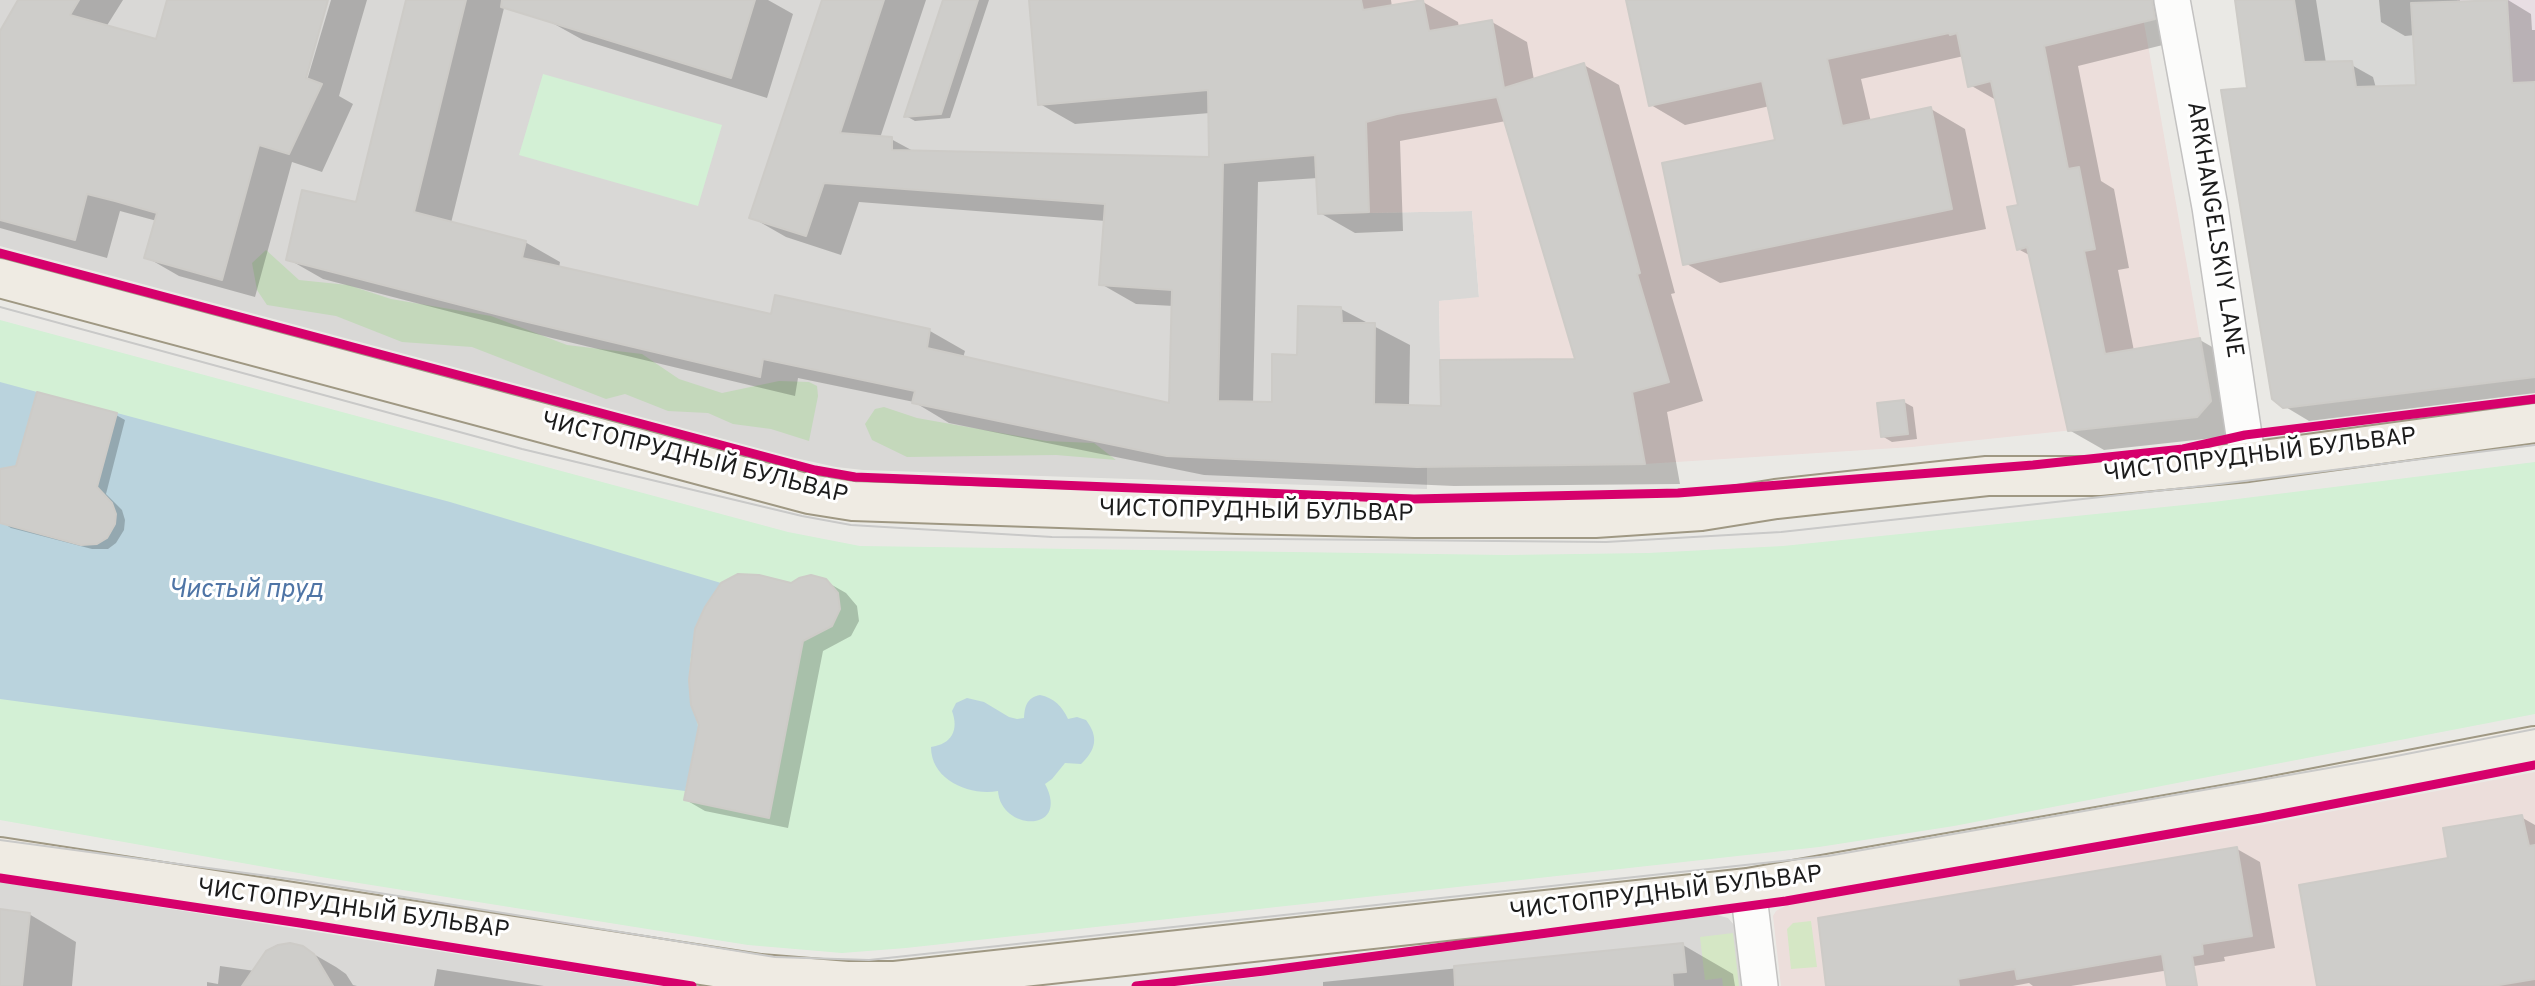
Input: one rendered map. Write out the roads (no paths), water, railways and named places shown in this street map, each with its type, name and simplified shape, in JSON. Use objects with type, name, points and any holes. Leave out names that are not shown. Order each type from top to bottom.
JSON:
[{"type":"main road","name":"ЧИСТОПРУДНЫЙ БУЛЬВАР","points":[[0,278],[809,494],[853,501],[1251,515],[1595,517],[1701,511],[1776,499],[1987,477],[2099,476],[2248,461],[2535,423]]},
{"type":"main road","name":"ЧИСТОПРУДНЫЙ БУЛЬВАР","points":[[0,857],[760,974],[848,981],[895,981],[1748,888],[2216,806],[2535,746]]},
{"type":"street","name":"ARKHANGELSKIY LANE","points":[[2172,0],[2210,207],[2248,461]]},
{"type":"street","points":[[1748,888],[1760,986]]},
{"type":"water","points":[[0,382],[37,392],[15,469],[0,469]]},
{"type":"water","name":"Чистый пруд","points":[[117,413],[450,502],[721,583],[699,625],[691,653],[691,701],[698,724],[698,735],[685,791],[0,699],[0,523],[86,545],[106,538],[112,531],[115,513],[106,496],[96,490]]},
{"type":"water","points":[[1040,695],[1057,703],[1068,719],[1077,717],[1086,720],[1093,732],[1094,743],[1090,754],[1081,764],[1065,763],[1045,784],[1051,800],[1049,812],[1042,819],[1021,820],[1010,814],[1002,804],[998,791],[975,791],[945,777],[937,768],[931,747],[944,743],[952,735],[955,724],[952,711],[956,703],[967,698],[984,702],[1017,719],[1024,718],[1028,703]]},
{"type":"tram line","points":[[0,307],[522,449],[802,516],[851,525],[1052,537],[1606,542],[1781,532],[2220,484],[2535,445]]},
{"type":"tram line","points":[[0,840],[305,881],[775,957],[869,960],[1828,856],[2535,729]]}]
